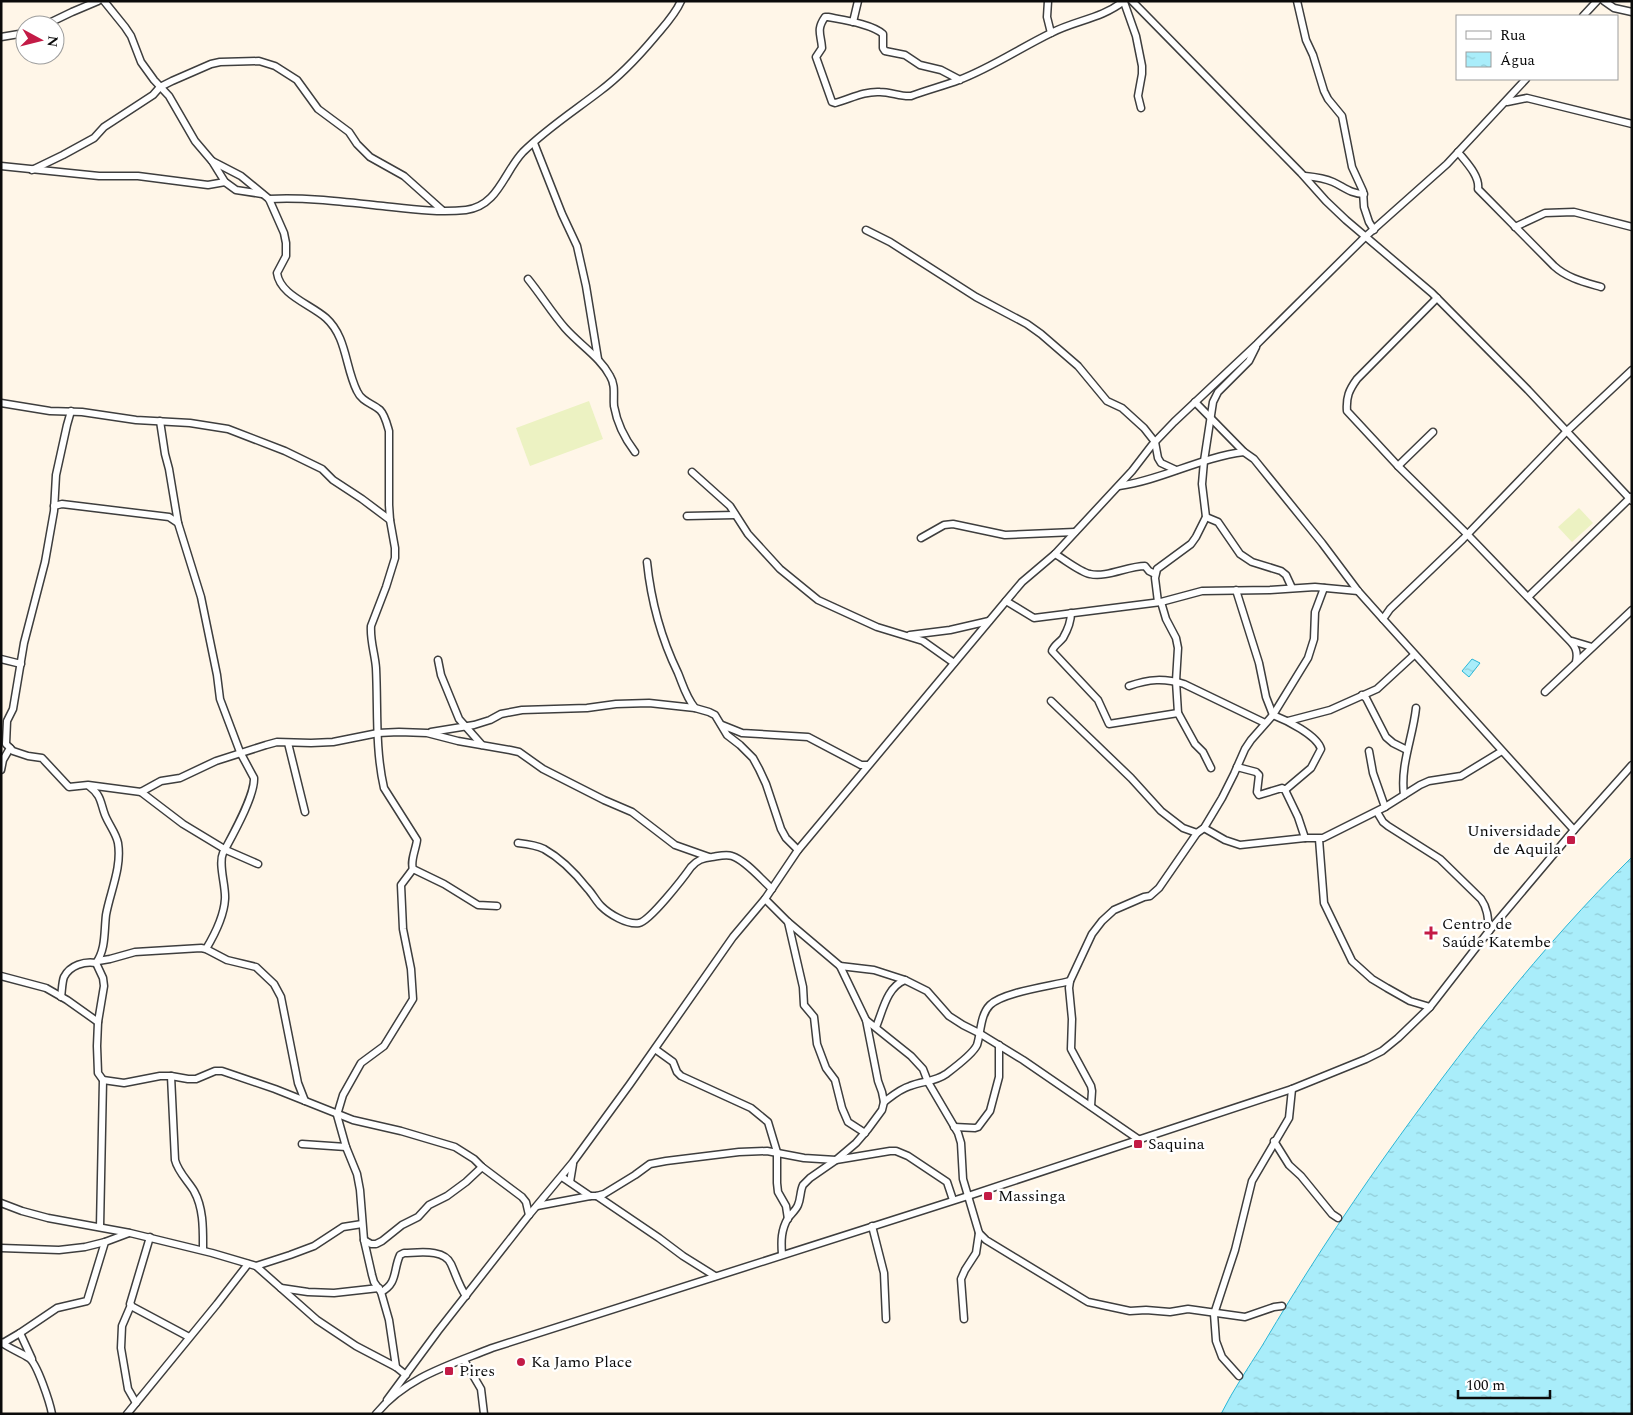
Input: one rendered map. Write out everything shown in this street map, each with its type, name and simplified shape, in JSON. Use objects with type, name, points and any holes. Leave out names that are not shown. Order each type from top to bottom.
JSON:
[{"type":"street","points":[[65,16],[98,1]]},
{"type":"street","points":[[104,1],[128,32],[141,62],[177,108],[195,141],[212,161],[225,182],[236,190],[262,194]]},
{"type":"street","points":[[269,199],[295,198],[419,211],[468,210],[483,203],[496,193],[522,153],[561,119],[602,90],[622,72],[666,24],[678,9],[681,1]]},
{"type":"street","points":[[853,22],[858,1]]},
{"type":"street","points":[[1048,1],[1048,18],[1051,33]]},
{"type":"street","points":[[960,80],[940,70],[920,65],[905,56],[885,52],[883,48],[883,34],[880,32],[853,22],[825,17],[820,25],[822,48],[816,57],[832,102],[835,103],[868,92],[911,96],[960,80],[1051,33],[1100,16],[1124,1],[1136,36],[1142,66],[1138,96],[1141,108]]},
{"type":"street","points":[[1132,1],[1305,176],[1326,201],[1437,298],[1631,498],[1528,597]]},
{"type":"street","points":[[1297,1],[1306,40],[1313,55],[1324,91],[1342,116],[1352,167],[1364,194],[1364,207],[1374,230]]},
{"type":"street","points":[[1583,15],[1597,1]]},
{"type":"street","points":[[1604,1],[1614,8],[1632,12]]},
{"type":"street","points":[[1,37],[15,35]]},
{"type":"street","points":[[32,170],[63,156],[94,138],[104,127],[153,95],[160,87],[211,64],[259,61],[276,66],[296,80],[318,109],[349,132],[357,144],[370,157],[404,176],[442,210]]},
{"type":"street","points":[[376,1414],[529,1215],[562,1177],[733,937],[765,899],[798,850],[1022,582],[1055,554],[1119,486],[1155,442],[1195,402],[1257,344],[1365,237],[1458,152],[1525,80]]},
{"type":"street","points":[[1504,104],[1512,100],[1527,98],[1632,124]]},
{"type":"street","points":[[534,143],[562,214],[577,246],[586,286],[598,359]]},
{"type":"street","points":[[1458,152],[1476,178],[1479,184],[1478,189],[1561,273],[1601,288]]},
{"type":"street","points":[[212,161],[240,176],[269,199],[284,233],[286,243],[286,256],[277,273],[280,284],[286,291],[326,318],[337,332],[342,340],[350,373],[357,391],[365,401],[380,410],[389,431],[390,520],[395,558],[370,632],[376,659],[381,779],[384,788],[417,840],[412,864],[413,869],[401,885],[403,929],[412,979],[413,999],[384,1046],[361,1063],[343,1096],[337,1115],[346,1147],[357,1174],[364,1240],[374,1282],[380,1290],[389,1320],[396,1368]]},
{"type":"street","points":[[1,166],[99,176],[138,176],[208,185],[225,182]]},
{"type":"street","points":[[1305,176],[1335,182],[1357,194],[1364,194]]},
{"type":"street","points":[[1515,228],[1544,213],[1574,212],[1632,227]]},
{"type":"street","points":[[866,230],[890,242],[976,297],[1027,324],[1041,334],[1078,366],[1107,401],[1122,408],[1130,415],[1155,442],[1158,458],[1161,463],[1176,470]]},
{"type":"street","points":[[528,278],[565,328],[598,359],[610,375],[614,385],[614,407],[626,440],[635,452]]},
{"type":"street","points":[[1437,298],[1357,379],[1348,392],[1346,401],[1347,411],[1398,466],[1467,534],[1569,640],[1578,653],[1576,662]]},
{"type":"street","points":[[1211,768],[1204,752],[1195,744],[1178,713],[1176,681],[1178,648],[1176,638],[1159,602],[1156,572],[1157,569],[1191,544],[1206,517],[1202,484],[1213,402],[1218,392],[1249,361],[1257,344]]},
{"type":"street","points":[[1383,619],[1390,609],[1467,534],[1566,432],[1632,370]]},
{"type":"street","points":[[1195,402],[1212,417],[1244,452],[1254,459],[1358,591],[1574,830]]},
{"type":"street","points":[[1,403],[136,420],[190,423],[228,429],[284,450],[322,469],[333,480],[362,498],[390,520]]},
{"type":"street","points":[[1,770],[6,745],[7,721],[13,709],[24,643],[45,562],[54,506],[56,475],[71,411]]},
{"type":"street","points":[[160,421],[165,454],[170,469],[178,523],[201,597],[220,698],[240,752],[254,778],[247,803],[223,853],[224,908],[217,928],[206,949]]},
{"type":"street","points":[[1398,466],[1433,432]]},
{"type":"street","points":[[1119,486],[1136,483],[1225,454],[1244,452]]},
{"type":"street","points":[[692,472],[730,506],[748,534],[780,569],[818,600],[878,627],[923,640],[954,663]]},
{"type":"street","points":[[54,506],[62,504],[169,517],[178,523]]},
{"type":"street","points":[[686,516],[735,515]]},
{"type":"street","points":[[1206,517],[1218,522],[1240,554],[1252,562],[1281,571],[1286,575],[1292,588]]},
{"type":"street","points":[[921,538],[944,526],[953,524],[1005,535],[1075,532]]},
{"type":"street","points":[[1055,554],[1090,574],[1138,566],[1145,566],[1149,571],[1156,572]]},
{"type":"street","points":[[647,562],[655,608],[664,643],[684,691],[695,708]]},
{"type":"street","points":[[1006,601],[1034,618],[1159,602],[1202,591],[1315,587],[1358,591]]},
{"type":"street","points":[[1090,1106],[1091,1086],[1071,1049],[1070,981],[1092,934],[1102,921],[1114,910],[1150,896],[1159,888],[1197,833],[1204,828],[1237,768],[1245,749],[1273,715],[1308,658],[1314,639],[1315,612],[1324,588]]},
{"type":"street","points":[[1236,590],[1259,663],[1266,697],[1273,715],[1288,721],[1318,742],[1321,749],[1311,768],[1285,790]]},
{"type":"street","points":[[1545,692],[1632,610]]},
{"type":"street","points":[[1071,613],[1064,636],[1053,647],[1052,651],[1098,700],[1109,724],[1178,713]]},
{"type":"street","points":[[906,635],[950,630],[990,621]]},
{"type":"street","points":[[1569,640],[1580,645],[1592,647]]},
{"type":"street","points":[[1288,721],[1330,710],[1377,690],[1414,655]]},
{"type":"street","points":[[1,659],[21,664]]},
{"type":"street","points":[[438,660],[441,675],[459,719],[482,745]]},
{"type":"street","points":[[1129,686],[1164,679],[1176,681],[1265,723]]},
{"type":"street","points":[[1362,695],[1366,698],[1386,737],[1407,750]]},
{"type":"street","points":[[1051,701],[1131,778],[1161,811],[1183,828],[1197,833]]},
{"type":"street","points":[[427,733],[474,725],[501,714],[522,710],[587,708],[616,704],[649,703],[695,708],[709,712],[715,715],[727,735],[746,750],[759,769],[781,829],[786,838],[798,850]]},
{"type":"street","points":[[1404,795],[1403,786],[1407,750],[1416,708]]},
{"type":"street","points":[[722,725],[742,733],[808,737],[861,765],[868,765]]},
{"type":"street","points":[[140,792],[161,781],[180,778],[216,761],[266,744],[277,742],[333,742],[378,733],[427,733],[458,741],[519,752],[544,770],[632,812],[675,844],[709,857]]},
{"type":"street","points":[[288,743],[305,812]]},
{"type":"street","points":[[6,745],[13,751],[42,758],[69,787],[88,785],[140,792],[183,824],[226,850],[258,864]]},
{"type":"street","points":[[1369,751],[1373,773],[1385,807]]},
{"type":"street","points":[[1204,828],[1225,840],[1240,845],[1319,838],[1332,835],[1377,812],[1420,785],[1429,781],[1461,776],[1502,751]]},
{"type":"street","points":[[387,1400],[432,1372],[492,1348],[968,1196],[1292,1089],[1382,1051],[1430,1007],[1489,931],[1574,830],[1632,765]]},
{"type":"street","points":[[1237,768],[1256,772],[1260,775],[1259,795],[1282,788],[1285,790]]},
{"type":"street","points":[[88,785],[99,796],[104,814],[118,843],[117,871],[106,916],[104,943],[97,962],[104,986],[98,1022],[98,1073],[103,1080],[100,1227]]},
{"type":"street","points":[[1285,790],[1298,817],[1304,838]]},
{"type":"street","points":[[1377,812],[1388,826],[1440,859],[1481,899],[1486,906],[1489,931]]},
{"type":"street","points":[[1319,838],[1324,902],[1352,961],[1372,979],[1387,988],[1410,1000],[1430,1007]]},
{"type":"street","points":[[518,842],[546,850],[587,887],[600,906],[614,916],[631,922],[639,923],[649,917],[696,862],[709,857],[733,856],[743,862],[772,889]]},
{"type":"street","points":[[413,869],[444,884],[478,905],[497,906]]},
{"type":"street","points":[[765,899],[788,922],[840,966],[847,984],[866,1020],[872,1057],[884,1102],[878,1117],[856,1143],[803,1185],[800,1190],[799,1204],[788,1219],[781,1237],[782,1254]]},
{"type":"street","points":[[788,922],[803,987],[804,1005],[814,1017],[816,1044],[826,1068],[835,1080],[842,1108],[848,1122],[865,1133]]},
{"type":"street","points":[[61,997],[64,977],[79,964],[97,962],[135,952],[206,949],[227,960],[256,967],[274,984],[284,1006],[298,1084],[305,1101]]},
{"type":"street","points":[[840,966],[874,970],[905,980],[927,990],[949,1016],[963,1026],[980,1033],[1022,1060],[1138,1139]]},
{"type":"street","points":[[1,976],[46,988],[98,1022]]},
{"type":"street","points":[[876,1027],[890,992],[894,986],[905,980]]},
{"type":"street","points":[[884,1102],[908,1086],[928,1082],[944,1075],[974,1050],[985,1011],[994,1002],[1015,994],[1070,981]]},
{"type":"street","points":[[866,1020],[918,1063],[954,1127],[960,1143],[963,1179],[979,1233],[976,1253],[961,1279],[964,1319]]},
{"type":"street","points":[[954,1127],[978,1127],[990,1111],[999,1077],[998,1045]]},
{"type":"street","points":[[654,1049],[673,1062],[681,1076],[758,1113],[768,1122],[777,1152],[777,1183],[780,1196],[786,1206],[788,1219]]},
{"type":"street","points":[[103,1080],[124,1083],[150,1077],[172,1076],[188,1079],[215,1071],[243,1077],[337,1115],[448,1144],[464,1152],[522,1198],[526,1202],[529,1215]]},
{"type":"street","points":[[172,1076],[175,1160],[178,1168],[193,1190],[201,1210],[203,1250]]},
{"type":"street","points":[[290,1095],[298,1084]]},
{"type":"street","points":[[1239,1376],[1222,1357],[1216,1341],[1214,1314],[1235,1250],[1252,1181],[1289,1118],[1292,1089]]},
{"type":"street","points":[[341,1129],[353,1120]]},
{"type":"street","points":[[1274,1141],[1289,1165],[1301,1176],[1332,1214],[1338,1218]]},
{"type":"street","points":[[302,1144],[346,1147]]},
{"type":"street","points":[[537,1206],[594,1196],[635,1176],[650,1164],[739,1152],[777,1152],[804,1158],[836,1160],[896,1151],[908,1156],[947,1182],[953,1200]]},
{"type":"street","points":[[570,1182],[573,1162]]},
{"type":"street","points":[[364,1240],[371,1244],[382,1242],[402,1225],[418,1217],[428,1205],[447,1196],[466,1182],[482,1167]]},
{"type":"street","points":[[562,1177],[715,1276]]},
{"type":"street","points":[[1,1203],[48,1218],[130,1233],[203,1250],[256,1266],[293,1301],[336,1333],[406,1375]]},
{"type":"street","points":[[256,1266],[314,1246],[343,1227],[362,1224]]},
{"type":"street","points":[[872,1226],[884,1273],[886,1319]]},
{"type":"street","points":[[1,1248],[59,1250],[85,1247],[130,1233]]},
{"type":"street","points":[[979,1233],[986,1240],[1019,1261],[1088,1302],[1130,1311],[1170,1312],[1188,1309],[1245,1317],[1282,1306]]},
{"type":"street","points":[[136,1403],[128,1389],[121,1348],[122,1326],[131,1305],[130,1302],[150,1238]]},
{"type":"street","points":[[2,1342],[20,1334],[57,1308],[87,1301],[105,1242]]},
{"type":"street","points":[[281,1288],[334,1293],[380,1290],[388,1288],[392,1284],[400,1255],[404,1253],[427,1253],[448,1258],[459,1285],[466,1296]]},
{"type":"street","points":[[127,1414],[248,1264]]},
{"type":"street","points":[[131,1305],[189,1337]]},
{"type":"street","points":[[20,1334],[42,1383],[51,1406],[52,1414]]},
{"type":"street","points":[[2,1342],[32,1359]]},
{"type":"street","points":[[464,1360],[481,1389],[484,1414]]},
{"type":"green space","points":[[589,401],[603,439],[530,466],[516,428]]},
{"type":"green space","points":[[1579,508],[1593,523],[1572,542],[1558,527]]},
{"type":"water","points":[[1472,659],[1480,663],[1469,677],[1462,671]]},
{"type":"water","points":[[1632,857],[1632,1414],[1221,1414],[1230,1396],[1322,1249],[1414,1116],[1503,1001],[1565,927]]},
{"type":"place","name":"Universidade de Aquila","points":[[1571,840]]},
{"type":"place","name":"Centro de Saúde Katembe","points":[[1431,933]]},
{"type":"place","name":"Saquina","points":[[1138,1144]]},
{"type":"place","name":"Massinga","points":[[988,1196]]},
{"type":"place","name":"Ka Jamo Place","points":[[521,1362]]},
{"type":"place","name":"Pires","points":[[449,1371]]}]
